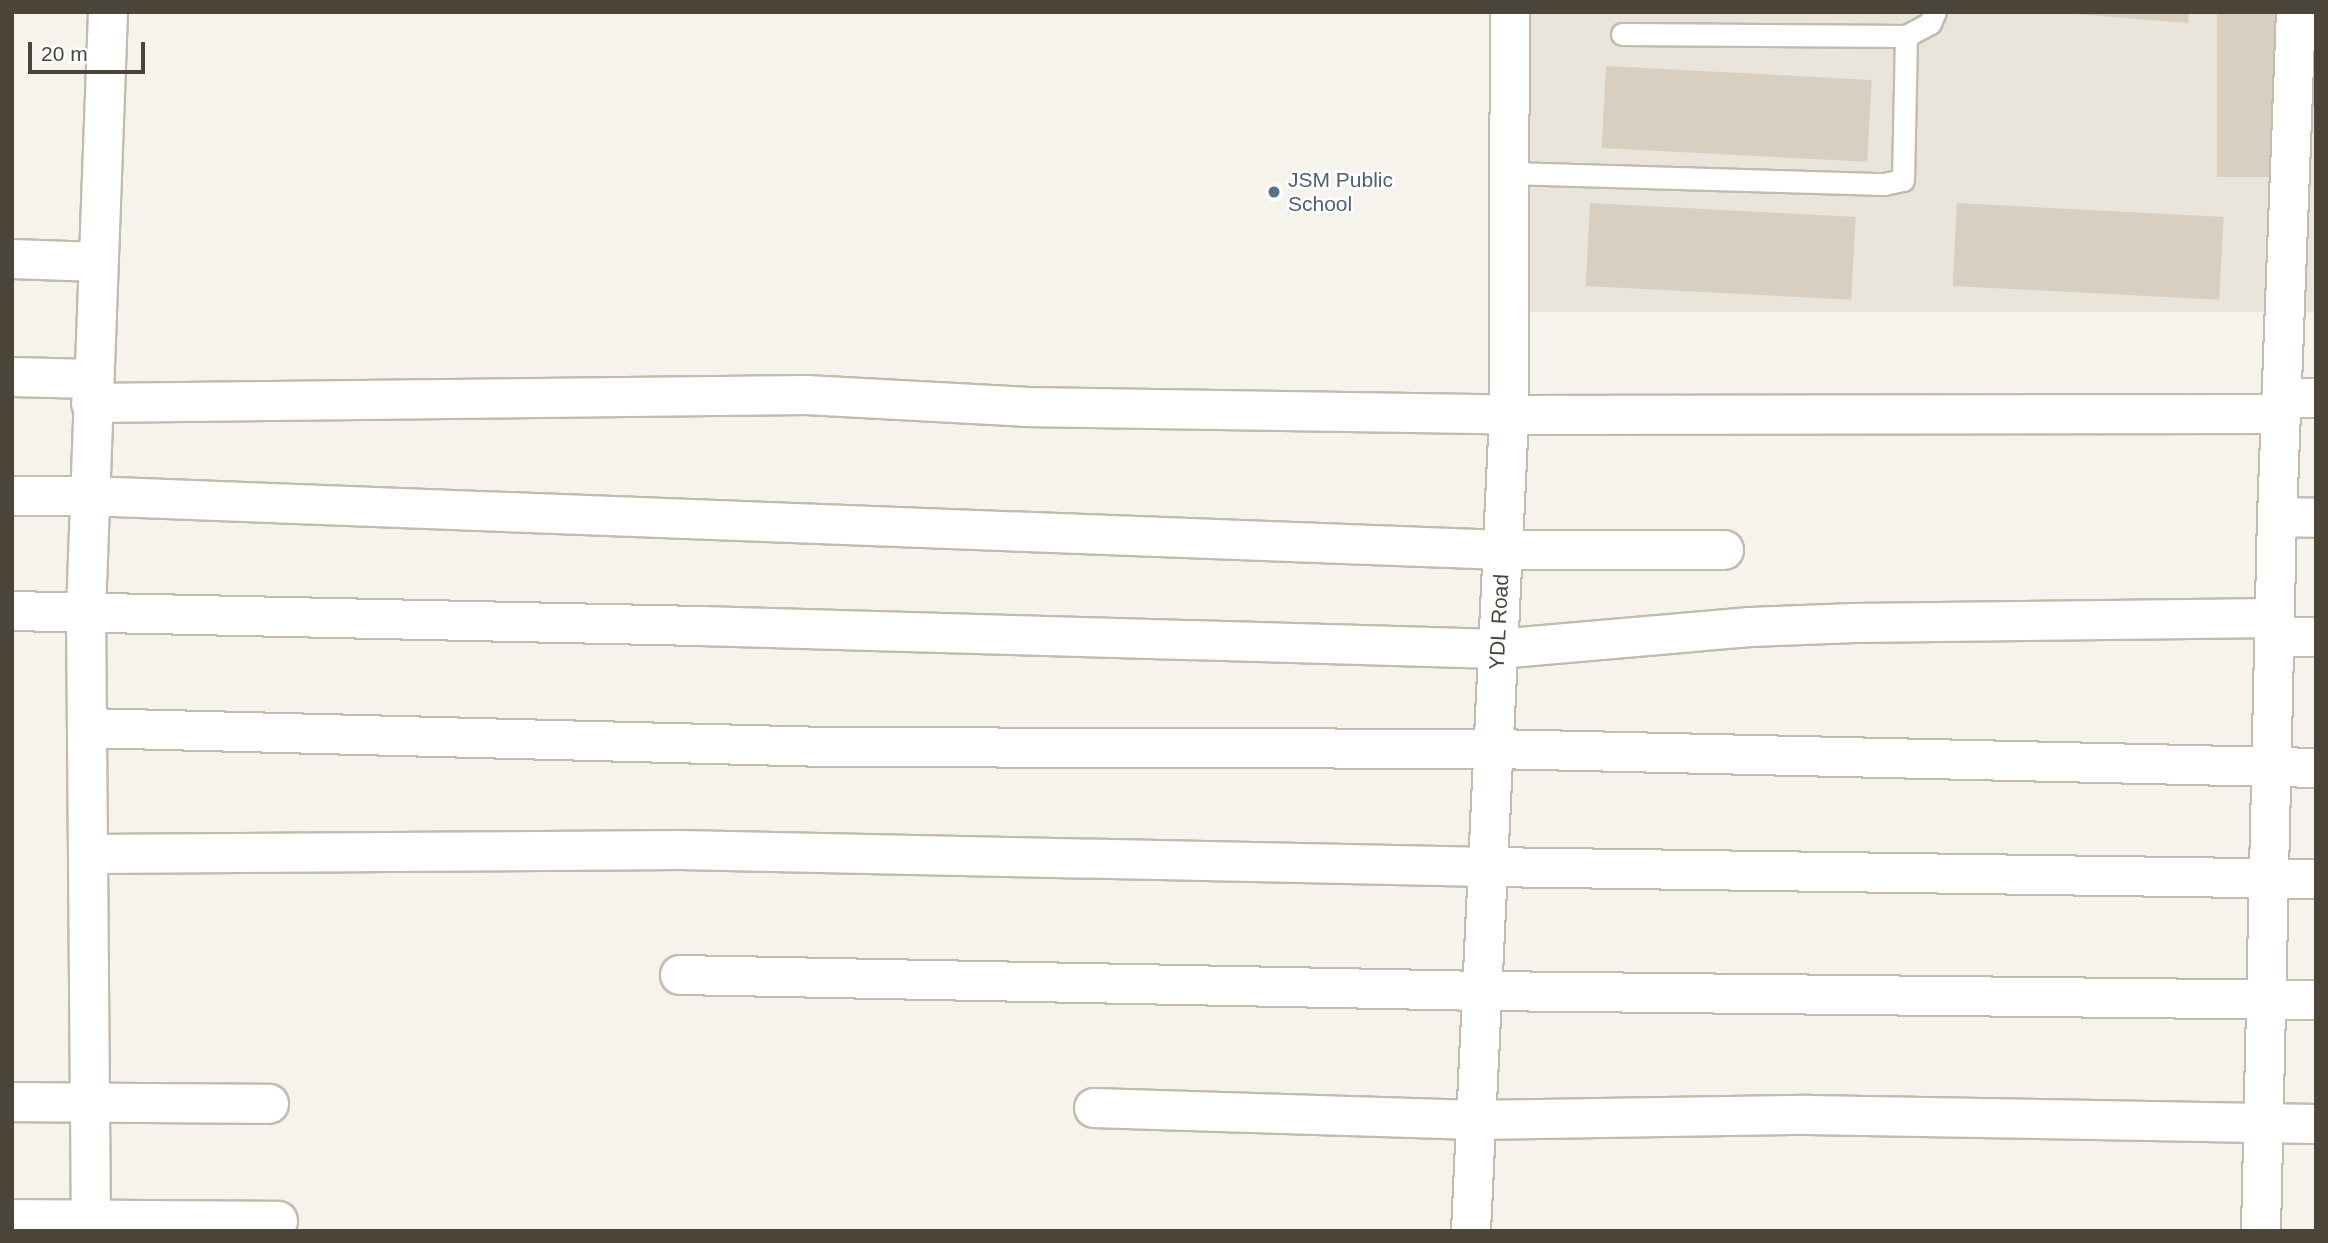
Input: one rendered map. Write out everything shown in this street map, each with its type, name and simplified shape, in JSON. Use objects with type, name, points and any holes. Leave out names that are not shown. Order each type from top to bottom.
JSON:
[{"type":"street","points":[[91,1225],[86,612],[88,496],[108,12]]},
{"type":"street","name":"YDL Road","points":[[1471,1231],[1509,415],[1510,12]]},
{"type":"street","points":[[2261,1231],[2277,517],[2293,403],[2301,274],[2303,183],[2297,12]]},
{"type":"street","points":[[12,259],[98,262]]},
{"type":"street","points":[[12,377],[92,391],[806,395],[1025,407],[1509,415],[2293,403]]},
{"type":"street","points":[[12,496],[88,496],[1503,550],[1724,550]]},
{"type":"street","points":[[2277,517],[2316,518]]},
{"type":"street","points":[[12,611],[701,626],[1498,649],[1816,624],[2274,627],[2316,637]]},
{"type":"street","points":[[87,728],[827,747],[1494,749],[2316,768]]},
{"type":"street","points":[[88,854],[681,850],[1488,867],[2316,879]]},
{"type":"street","points":[[681,975],[1482,991],[2316,1000]]},
{"type":"street","points":[[12,1101],[268,1104]]},
{"type":"street","points":[[1094,1108],[1476,1120],[1808,1115],[2316,1124]]},
{"type":"street","points":[[12,1219],[91,1225],[278,1222]]},
{"type":"lane","points":[[1622,34],[1906,36],[1930,23],[1935,12]]},
{"type":"lane","points":[[1509,173],[1884,184],[1903,180],[1906,36]]},
{"type":"shaded area","points":[[1527,12],[2316,12],[2316,312],[1527,312]]},
{"type":"building","points":[[2053,12],[2189,12],[2188,23]]},
{"type":"building","points":[[2217,12],[2281,12],[2281,177],[2217,177]]},
{"type":"building","points":[[1606,66],[1872,80],[1867,162],[1602,148]]},
{"type":"building","points":[[1590,203],[1856,217],[1851,300],[1586,286]]},
{"type":"building","points":[[1957,203],[2224,217],[2219,300],[1953,286]]},
{"type":"place","name":"JSM Public School","points":[[1274,192]]}]
